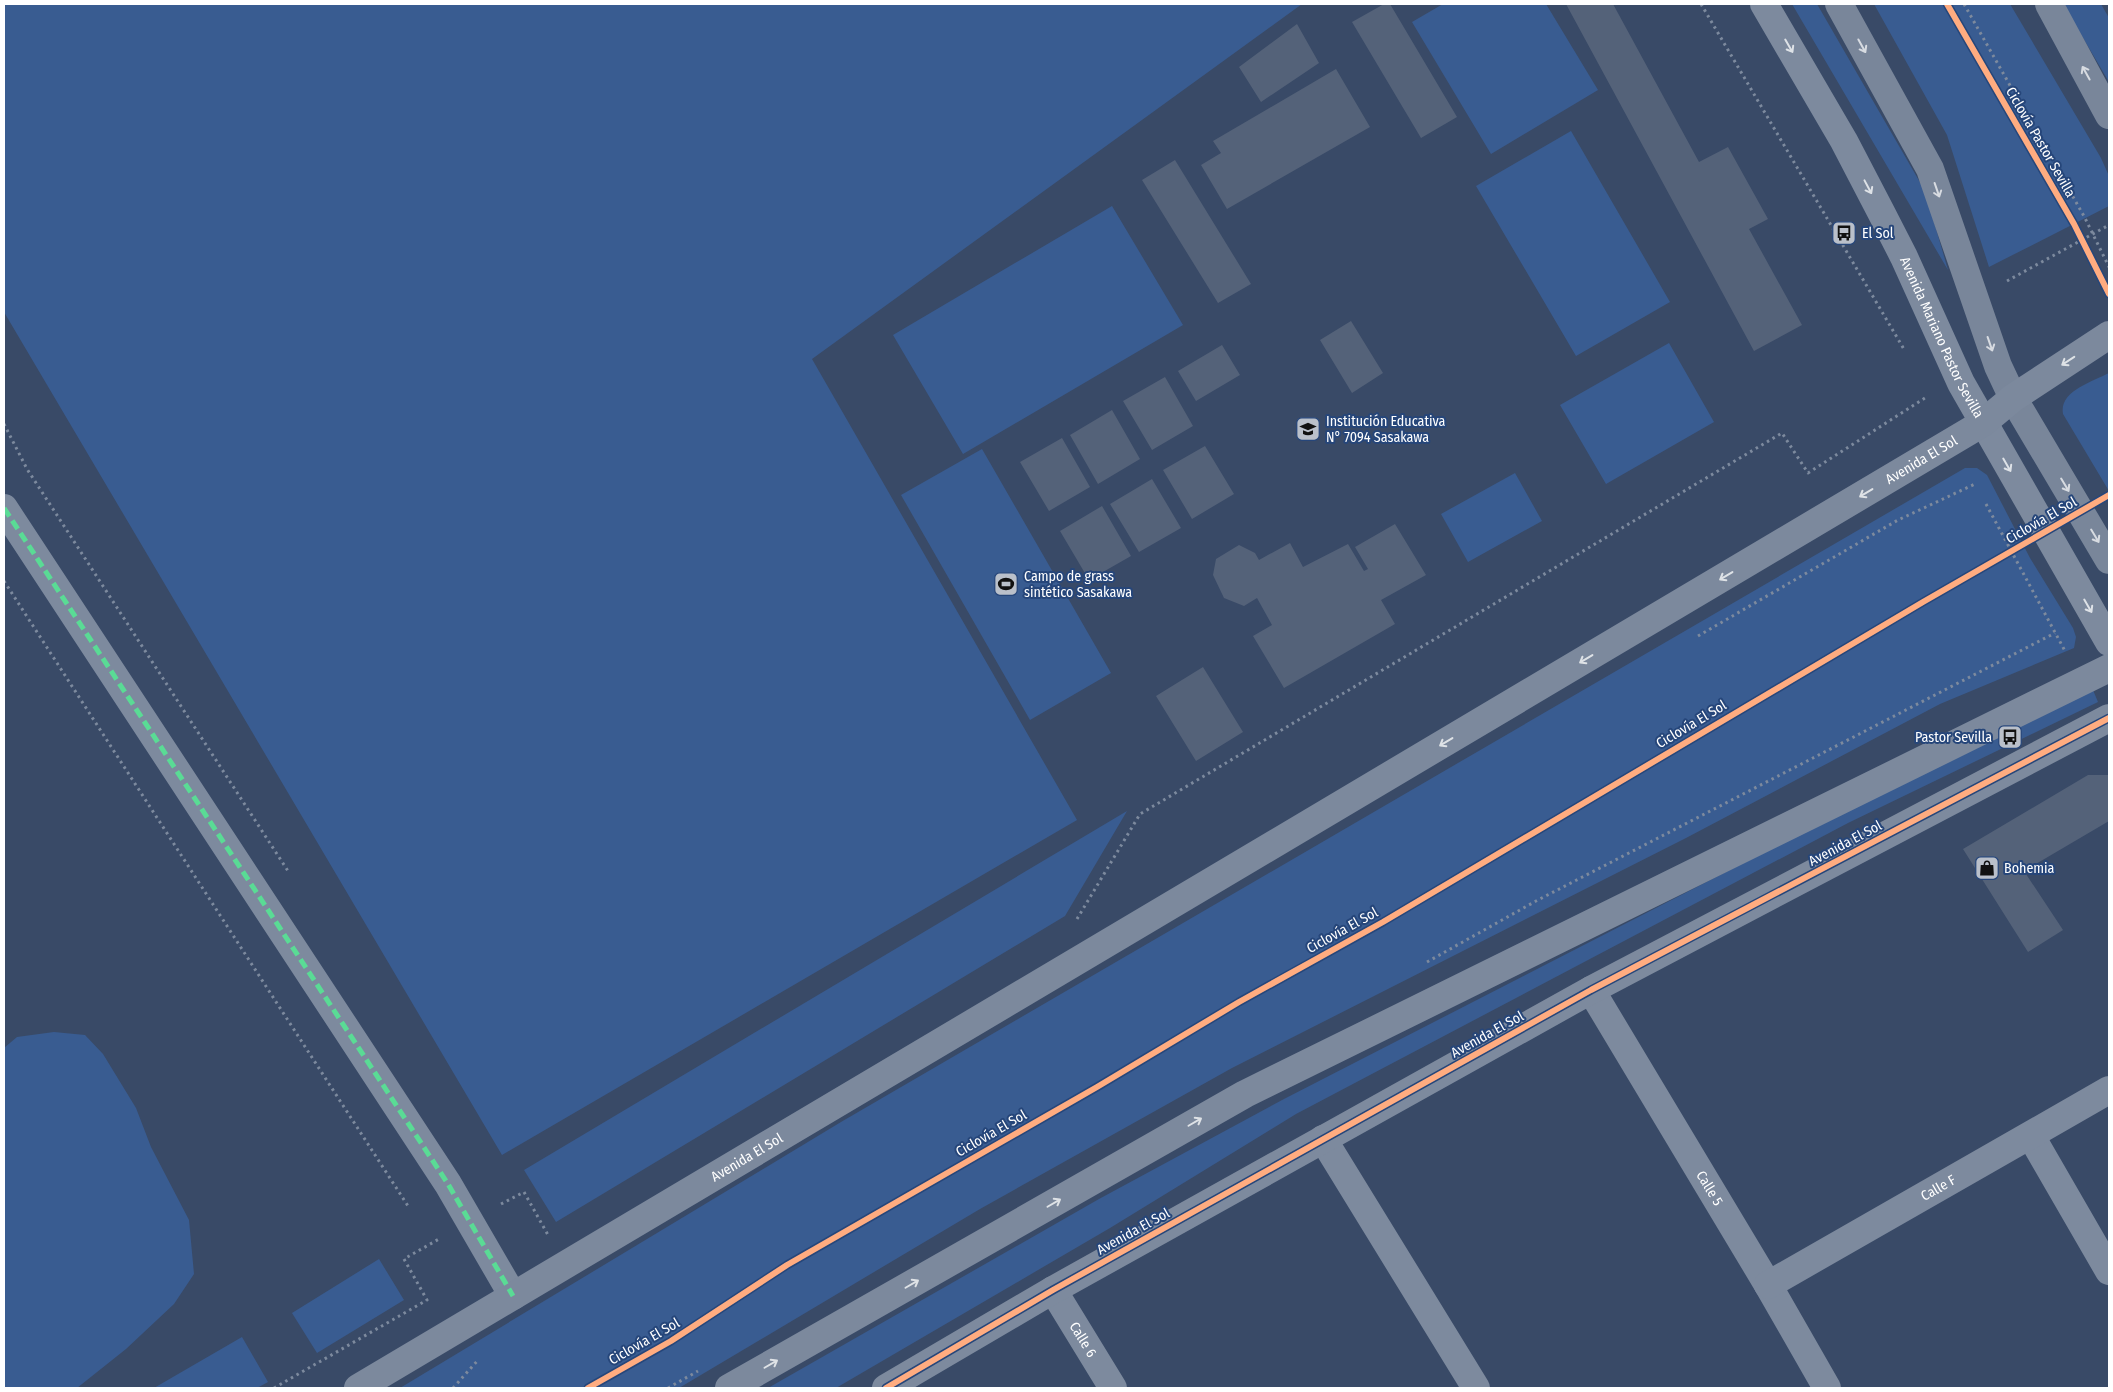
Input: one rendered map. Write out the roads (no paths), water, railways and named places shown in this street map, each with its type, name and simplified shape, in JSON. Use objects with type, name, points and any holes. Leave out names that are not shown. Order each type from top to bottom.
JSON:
[{"type":"main road","points":[[1839,4],[1930,169],[1998,366],[2013,398],[2109,560]]},
{"type":"main road","points":[[2048,4],[2109,115]]},
{"type":"main road","name":"Avenida El Sol","points":[[358,1388],[1983,423],[2013,398],[2109,335]]},
{"type":"main road","points":[[729,1388],[1245,1094],[2109,668]]},
{"type":"street","name":"Avenida Mariano Pastor Sevilla","points":[[1764,4],[1844,141],[1882,214],[1904,257],[1961,383],[2109,642]]},
{"type":"street","points":[[4,508],[448,1184],[513,1296]]},
{"type":"street","name":"Avenida El Sol","points":[[886,1388],[1053,1290],[1591,990],[2109,718]]},
{"type":"street","name":"Calle 5","points":[[1591,990],[1768,1285],[1827,1388]]},
{"type":"street","name":"Calle F","points":[[1768,1285],[2109,1090]]},
{"type":"street","points":[[2031,1136],[2109,1271]]},
{"type":"street","points":[[1323,1138],[1476,1388]]},
{"type":"street","name":"Calle 6","points":[[1053,1290],[1112,1388]]},
{"type":"place","name":"El Sol","points":[[1844,233]]},
{"type":"place","name":"Institución Educativa N° 7094 Sasakawa","points":[[1308,429]]},
{"type":"place","name":"Campo de grass sintético Sasakawa","points":[[1006,584]]},
{"type":"place","name":"Pastor Sevilla","points":[[2010,737]]},
{"type":"place","name":"Bohemia","points":[[1987,868]]}]
